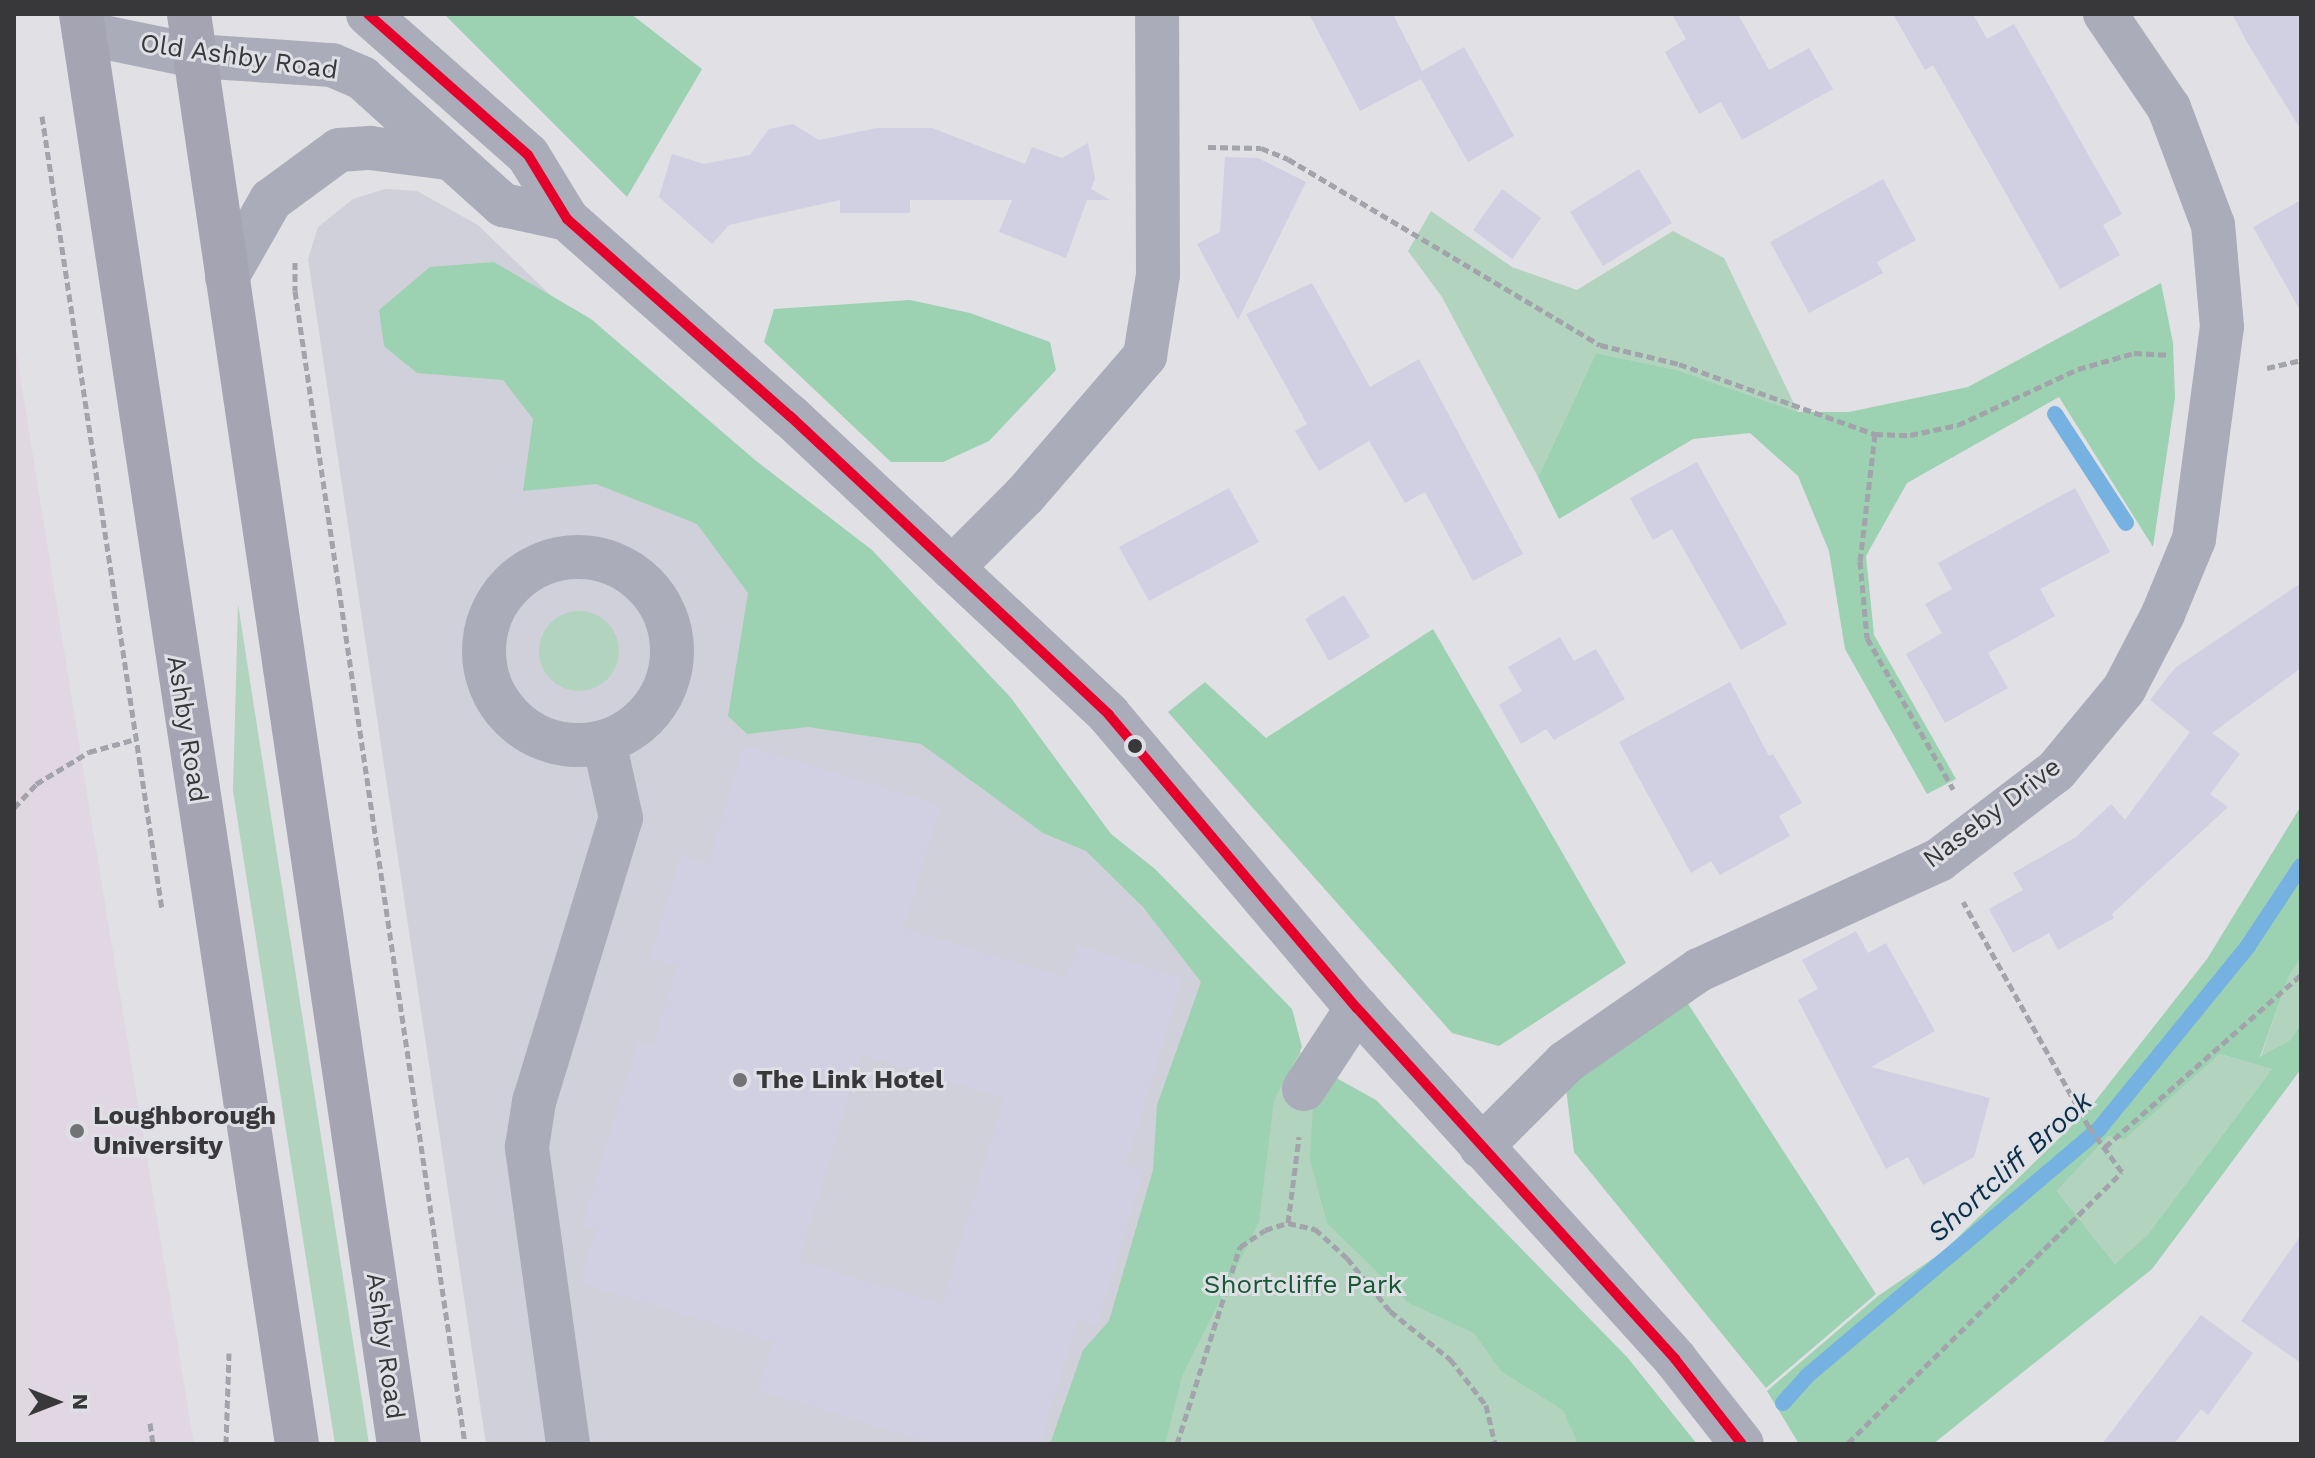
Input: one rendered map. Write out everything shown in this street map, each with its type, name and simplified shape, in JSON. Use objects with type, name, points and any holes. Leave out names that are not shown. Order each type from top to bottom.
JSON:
[{"type":"main road","name":"Ashby Road","points":[[92,20],[186,727],[297,1444]]},
{"type":"main road","name":"Ashby Road","points":[[192,35],[399,1444]]},
{"type":"street","name":"Old Ashby Road","points":[[368,14],[528,155],[567,219],[790,416],[1109,715],[1357,1008],[1675,1359],[1742,1444]]},
{"type":"street","points":[[952,568],[1025,495],[1145,356],[1158,275],[1157,14]]},
{"type":"street","name":"Naseby Drive","points":[[1481,1147],[1566,1062],[1699,970],[1939,860],[2056,771],[2124,689],[2163,614],[2194,539],[2222,327],[2213,225],[2169,108],[2105,14]]},
{"type":"street","name":"Old Ashby Road","points":[[92,20],[192,35],[332,65],[362,78],[447,158],[503,205],[567,219]]},
{"type":"street","points":[[227,277],[271,200],[339,150],[370,148],[447,158]]},
{"type":"street","points":[[592,558],[630,572],[659,602],[668,620],[672,662],[659,701],[626,733],[604,742],[581,746],[538,737],[505,712],[486,675],[485,634],[501,596],[532,568],[551,561],[592,558]]},
{"type":"street","points":[[568,1444],[527,1147],[534,1102],[621,818],[604,742]]},
{"type":"street","points":[[1304,1089],[1357,1008]]},
{"type":"path","points":[[40,101],[133,740],[164,926]]},
{"type":"path","points":[[1159,146],[1261,148],[1600,345],[1679,364],[1875,434],[1910,435],[1958,425],[2078,369],[2134,353],[2186,356],[2219,366]]},
{"type":"path","points":[[295,256],[295,291],[465,1444]]},
{"type":"path","points":[[1875,434],[1860,561],[1867,638],[1977,831]]},
{"type":"path","points":[[14,808],[36,784],[89,752],[186,727]]},
{"type":"path","points":[[1848,1443],[2122,1172],[2089,1127],[1939,860]]},
{"type":"path","points":[[2105,1147],[2301,975]]},
{"type":"path","points":[[1288,1223],[1304,1089]]},
{"type":"path","points":[[1177,1444],[1240,1247],[1265,1230],[1288,1223],[1315,1229],[1347,1258],[1390,1311],[1450,1359],[1486,1405],[1495,1444]]},
{"type":"path","points":[[226,1444],[230,1343]]},
{"type":"path","points":[[150,1423],[153,1444]]},
{"type":"shaded area","points":[[385,189],[417,191],[478,225],[1016,745],[1228,976],[1086,1444],[486,1444],[308,259],[318,227],[353,199]]},
{"type":"shaded area","name":"Loughborough University","points":[[14,337],[91,818],[194,1444],[14,1444]]},
{"type":"green space","points":[[444,14],[631,14],[702,69],[627,197]]},
{"type":"green space","points":[[1431,211],[1512,267],[1577,290],[1673,231],[1724,258],[1798,412],[1677,370],[1596,353],[1538,477],[1442,297],[1408,251]]},
{"type":"green space","points":[[494,262],[591,319],[755,460],[872,550],[1011,698],[1111,834],[1155,869],[1292,1009],[1302,1047],[1274,1100],[1259,1222],[1182,1376],[1165,1444],[1050,1444],[1083,1350],[1109,1321],[1153,1170],[1157,1105],[1201,982],[1143,907],[1086,851],[1043,833],[921,744],[808,727],[747,734],[728,716],[748,593],[697,524],[596,484],[523,491],[533,419],[503,380],[417,373],[384,346],[379,310],[430,267]]},
{"type":"green space","points":[[2161,283],[2173,343],[2175,398],[2153,547],[2059,397],[1907,483],[1866,556],[1874,635],[1956,779],[1927,794],[1845,649],[1829,551],[1798,476],[1750,433],[1693,439],[1559,519],[1538,477],[1596,353],[1677,370],[1798,412],[1849,412],[1968,387]]},
{"type":"green space","points":[[910,300],[970,313],[1050,342],[1056,370],[989,441],[943,462],[891,462],[764,342],[774,309]]},
{"type":"green space","points":[[238,604],[369,1444],[335,1444],[233,791]]},
{"type":"green space","points":[[579,611],[594,614],[607,623],[616,636],[619,651],[616,666],[607,679],[594,688],[579,691],[564,688],[551,679],[542,666],[539,651],[542,636],[551,623],[564,614]]},
{"type":"green space","points":[[1433,629],[1626,963],[1499,1046],[1452,1033],[1168,712],[1205,682],[1266,738]]},
{"type":"green space","points":[[2301,806],[2301,958],[2289,975],[2260,1057],[2290,1040],[2301,1024],[2301,1069],[2152,1269],[1933,1444],[1799,1444],[1767,1391],[1878,1296],[1944,1251],[2089,1109],[2207,959]],"holes":[[[2220,1054],[2272,1069],[2148,1234],[2115,1264],[2057,1191],[2108,1136],[2124,1140]]]},
{"type":"green space","points":[[2301,958],[2301,1024],[2290,1040],[2260,1059],[2289,974]]},
{"type":"green space","name":"Shortcliffe Park","points":[[1228,976],[1664,1432],[1673,1444],[1086,1444]]},
{"type":"green space","points":[[1685,999],[1876,1294],[1766,1388],[1574,1152],[1565,1081]]},
{"type":"green space","points":[[2220,1054],[2272,1069],[2148,1234],[2115,1264],[2057,1191],[2108,1136],[2124,1140]]},
{"type":"green space","points":[[1331,1075],[1376,1100],[1627,1357],[1697,1444],[1578,1444],[1563,1410],[1501,1371],[1474,1333],[1409,1303],[1327,1223],[1310,1159],[1313,1105]]},
{"type":"building","points":[[1309,14],[1393,14],[1422,71],[1464,47],[1514,136],[1468,162],[1421,79],[1360,111]]},
{"type":"building","points":[[1672,14],[1738,14],[1769,70],[1809,48],[1833,89],[1742,140],[1721,102],[1699,114],[1665,52],[1686,39]]},
{"type":"building","points":[[1893,14],[1973,14],[1987,39],[2014,24],[2122,214],[2103,225],[2120,255],[2060,289],[1933,65],[1925,70]]},
{"type":"building","points":[[2232,14],[2301,14],[2301,130],[2248,44]]},
{"type":"building","points":[[793,124],[819,140],[877,128],[932,128],[1025,164],[1032,147],[1062,158],[1088,143],[1095,179],[1091,189],[1110,200],[1087,200],[1066,258],[999,232],[1012,200],[910,200],[910,213],[840,213],[840,200],[729,225],[712,244],[659,197],[672,154],[704,164],[750,155],[769,129]]},
{"type":"building","points":[[1225,157],[1258,158],[1306,182],[1238,320],[1197,244],[1220,232]]},
{"type":"building","points":[[1639,169],[1672,223],[1603,266],[1570,212]]},
{"type":"building","points":[[1883,179],[1916,240],[1877,262],[1883,273],[1809,313],[1770,242]]},
{"type":"building","points":[[1502,189],[1541,218],[1512,259],[1473,230]]},
{"type":"building","points":[[2301,200],[2301,312],[2253,227]]},
{"type":"building","points":[[1312,283],[1370,387],[1419,359],[1523,554],[1473,581],[1425,492],[1405,503],[1369,441],[1319,471],[1295,431],[1307,424],[1246,314]]},
{"type":"building","points":[[1697,462],[1787,624],[1741,650],[1672,529],[1653,540],[1630,498]]},
{"type":"building","points":[[1229,488],[1259,542],[1149,601],[1119,547]]},
{"type":"building","points":[[2075,488],[2110,552],[2040,589],[2055,616],[1988,653],[2008,688],[1945,723],[1906,654],[1942,633],[1925,604],[1952,589],[1938,563]]},
{"type":"building","points":[[2301,583],[2301,668],[2212,733],[2240,754],[2210,794],[2228,807],[2112,914],[2114,918],[2058,950],[2049,933],[2013,953],[1989,909],[2023,890],[2013,873],[2076,837],[2111,804],[2125,820],[2190,732],[2150,700],[2175,668]]},
{"type":"building","points":[[1344,595],[1370,637],[1329,661],[1305,619]]},
{"type":"building","points":[[1560,637],[1574,661],[1596,649],[1625,699],[1554,740],[1546,729],[1521,744],[1499,705],[1522,691],[1508,667]]},
{"type":"building","points":[[1730,682],[1769,756],[1773,754],[1802,803],[1779,816],[1790,836],[1720,875],[1711,861],[1691,873],[1619,742]]},
{"type":"building","name":"The Link Hotel","points":[[744,745],[941,805],[904,928],[1067,978],[1077,945],[1183,978],[1126,1164],[1144,1170],[1097,1326],[1078,1320],[1040,1444],[934,1444],[758,1390],[773,1342],[580,1283],[596,1229],[582,1225],[638,1041],[653,1046],[677,966],[650,958],[681,855],[708,863]],"holes":[[[862,1055],[1004,1098],[942,1304],[799,1261]]]},
{"type":"building","points":[[1856,931],[1868,953],[1886,943],[1935,1031],[1871,1067],[1990,1098],[1974,1157],[1923,1185],[1908,1157],[1886,1169],[1798,1000],[1818,989],[1802,960]]},
{"type":"building","points":[[2301,1235],[2301,1363],[2241,1321]]},
{"type":"building","points":[[2201,1315],[2253,1353],[2208,1415],[2201,1409],[2174,1444],[2102,1444]]},
{"type":"waterway","points":[[2055,414],[2126,523]]},
{"type":"waterway","name":"Shortcliff Brook","points":[[1783,1403],[1807,1376],[2099,1129],[2248,946],[2301,866]]},
{"type":"transit line","points":[[368,14],[528,155],[567,219],[790,416],[1109,715],[1357,1008],[1675,1359],[1742,1444]]},
{"type":"place","name":"The Link Hotel","points":[[740,1080]]},
{"type":"place","name":"Loughborough University","points":[[77,1131]]}]
